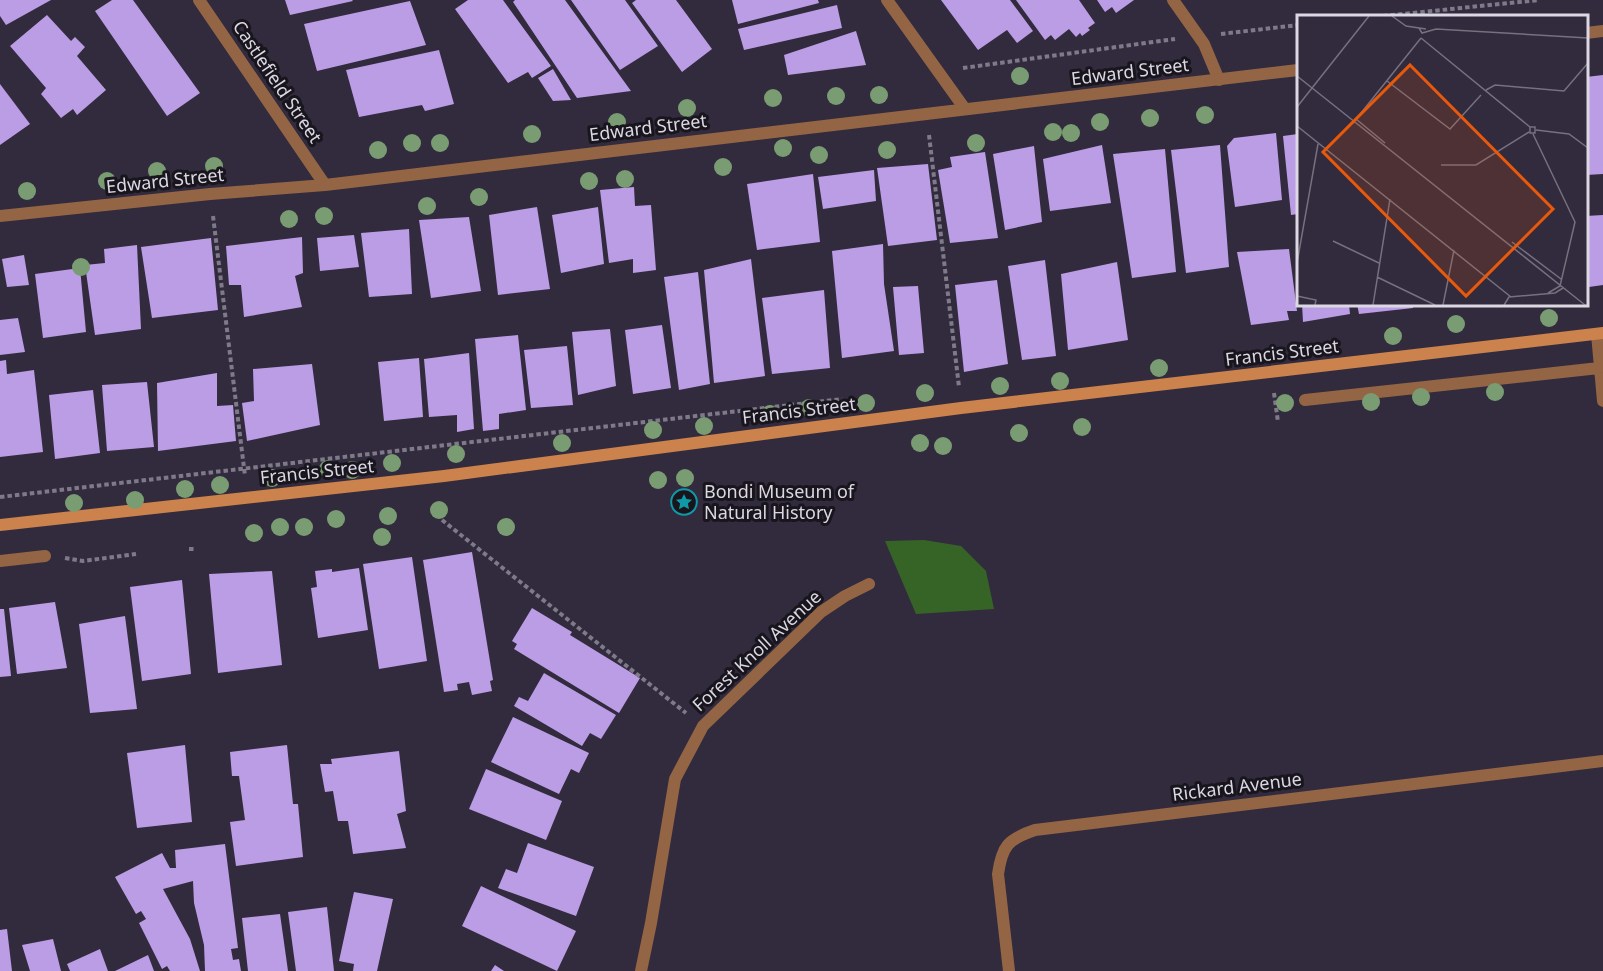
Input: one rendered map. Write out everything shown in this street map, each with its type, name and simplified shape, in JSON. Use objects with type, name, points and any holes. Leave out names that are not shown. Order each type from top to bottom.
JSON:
[{"type":"street","name":"Castlefield Street","points":[[200,0],[325,185]]},
{"type":"street","points":[[887,0],[965,109]]},
{"type":"street","points":[[1173,0],[1204,44],[1219,80]]},
{"type":"street","points":[[1588,33],[1603,31]]},
{"type":"street","name":"Edward Street","points":[[0,216],[210,194],[325,185],[1297,70]]},
{"type":"street","points":[[1600,334],[1599,368],[1603,401]]},
{"type":"street","name":"Francis Street","points":[[0,525],[444,476],[961,408],[1600,334]]},
{"type":"street","points":[[1305,400],[1599,368]]},
{"type":"street","points":[[0,561],[45,556]]},
{"type":"street","name":"Forest Knoll Avenue","points":[[641,971],[675,778],[703,726],[821,612],[844,596],[869,584]]},
{"type":"street","name":"Rickard Avenue","points":[[1009,971],[998,874],[1000,859],[1008,844],[1020,835],[1035,830],[1603,761]]},
{"type":"path","points":[[1393,15],[1539,0]]},
{"type":"path","points":[[938,71],[1199,36],[1297,26]]},
{"type":"path","points":[[930,149],[961,408]]},
{"type":"path","points":[[210,194],[248,498]]},
{"type":"path","points":[[1271,373],[1278,422]]},
{"type":"path","points":[[958,386],[970,384]]},
{"type":"path","points":[[0,497],[851,398]]},
{"type":"path","points":[[442,520],[673,702]]},
{"type":"path","points":[[83,561],[136,555]]},
{"type":"green space","points":[[924,540],[961,546],[986,571],[994,609],[916,614],[885,541]]},
{"type":"building","points":[[0,0],[51,0],[6,25],[0,16]]},
{"type":"building","points":[[112,0],[133,0],[200,93],[167,116],[95,11]]},
{"type":"building","points":[[285,0],[352,0],[353,1],[290,15]]},
{"type":"building","points":[[468,0],[503,0],[551,66],[532,78],[528,72],[508,83],[455,9]]},
{"type":"building","points":[[515,0],[565,0],[631,91],[577,98],[513,2]]},
{"type":"building","points":[[571,0],[625,0],[658,46],[620,70]]},
{"type":"building","points":[[636,0],[676,0],[712,49],[682,72],[632,3]]},
{"type":"building","points":[[732,0],[818,0],[819,3],[738,24]]},
{"type":"building","points":[[941,0],[1010,0],[1033,31],[1017,43],[1007,30],[978,50]]},
{"type":"building","points":[[1016,0],[1079,0],[1095,23],[1082,36],[1080,33],[1076,37],[1069,29],[1055,40],[1051,35],[1045,40]]},
{"type":"building","points":[[1097,0],[1134,0],[1116,13],[1112,7],[1105,12]]},
{"type":"building","points":[[410,1],[426,45],[317,71],[304,24]]},
{"type":"building","points":[[837,5],[842,28],[744,50],[738,29]]},
{"type":"building","points":[[47,15],[71,41],[75,37],[85,47],[77,56],[106,90],[77,115],[73,109],[61,118],[41,94],[46,88],[10,46]]},
{"type":"building","points":[[856,31],[866,65],[788,75],[784,55]]},
{"type":"building","points":[[439,50],[454,104],[425,111],[422,105],[359,117],[346,70]]},
{"type":"building","points":[[553,69],[571,100],[553,101],[538,78]]},
{"type":"building","points":[[1603,75],[1603,174],[1588,175],[1588,77]]},
{"type":"building","points":[[0,84],[30,124],[0,145]]},
{"type":"building","points":[[1276,133],[1282,200],[1235,207],[1227,146],[1234,138]]},
{"type":"building","points":[[1297,134],[1297,214],[1291,215],[1283,136]]},
{"type":"building","points":[[1102,145],[1111,203],[1050,211],[1043,159]]},
{"type":"building","points":[[1220,145],[1229,267],[1186,273],[1171,150]]},
{"type":"building","points":[[1034,146],[1042,222],[1005,230],[993,154]]},
{"type":"building","points":[[1165,149],[1176,272],[1132,278],[1113,154]]},
{"type":"building","points":[[985,152],[998,238],[950,243],[938,170],[952,167],[950,157]]},
{"type":"building","points":[[928,164],[937,240],[888,246],[877,168]]},
{"type":"building","points":[[874,170],[876,201],[823,209],[818,177]]},
{"type":"building","points":[[813,174],[820,242],[757,250],[747,184]]},
{"type":"building","points":[[634,187],[635,206],[651,205],[656,270],[633,273],[633,259],[609,263],[600,190]]},
{"type":"building","points":[[537,207],[550,289],[498,295],[489,215]]},
{"type":"building","points":[[598,207],[604,264],[561,273],[552,215]]},
{"type":"building","points":[[1603,215],[1603,285],[1589,287],[1588,278],[1588,216]]},
{"type":"building","points":[[469,217],[481,291],[431,298],[419,220]]},
{"type":"building","points":[[409,229],[412,294],[369,297],[361,233]]},
{"type":"building","points":[[354,235],[359,267],[320,271],[317,238]]},
{"type":"building","points":[[302,237],[303,273],[295,276],[302,307],[244,317],[241,285],[229,285],[226,246]]},
{"type":"building","points":[[211,238],[218,310],[152,318],[141,247]]},
{"type":"building","points":[[883,244],[884,284],[894,351],[842,358],[832,251]]},
{"type":"building","points":[[137,245],[141,329],[95,335],[85,265],[105,263],[104,249]]},
{"type":"building","points":[[1289,249],[1297,311],[1287,311],[1289,320],[1251,325],[1237,252]]},
{"type":"building","points":[[24,255],[29,285],[7,287],[2,259]]},
{"type":"building","points":[[751,259],[765,376],[714,383],[704,270]]},
{"type":"building","points":[[1045,260],[1056,356],[1022,360],[1008,266]]},
{"type":"building","points":[[1117,262],[1128,340],[1068,350],[1061,274]]},
{"type":"building","points":[[80,268],[86,332],[43,338],[35,274]]},
{"type":"building","points":[[698,272],[710,384],[679,390],[664,277]]},
{"type":"building","points":[[997,280],[1008,364],[964,372],[955,285]]},
{"type":"building","points":[[918,286],[924,353],[899,355],[893,287]]},
{"type":"building","points":[[824,290],[830,368],[772,374],[762,298]]},
{"type":"building","points":[[1302,306],[1349,306],[1350,314],[1303,322]]},
{"type":"building","points":[[1357,306],[1413,306],[1413,308],[1359,314]]},
{"type":"building","points":[[18,318],[25,352],[0,355],[0,320]]},
{"type":"building","points":[[662,325],[671,388],[633,394],[625,330]]},
{"type":"building","points":[[610,329],[616,386],[578,395],[572,332]]},
{"type":"building","points":[[518,335],[526,410],[499,414],[499,429],[483,431],[475,339]]},
{"type":"building","points":[[567,346],[573,405],[531,408],[524,350]]},
{"type":"building","points":[[469,353],[474,429],[457,432],[457,415],[429,417],[424,359]]},
{"type":"building","points":[[419,358],[423,417],[384,421],[378,362]]},
{"type":"building","points":[[6,360],[7,374],[34,370],[43,452],[0,457],[0,361]]},
{"type":"building","points":[[312,364],[320,425],[247,441],[242,403],[254,401],[253,369]]},
{"type":"building","points":[[217,373],[217,406],[233,405],[236,441],[158,451],[157,383]]},
{"type":"building","points":[[147,382],[154,447],[107,451],[102,385]]},
{"type":"building","points":[[93,390],[100,453],[55,459],[49,395]]},
{"type":"building","points":[[472,552],[493,680],[490,681],[492,691],[472,695],[469,682],[457,684],[458,690],[444,692],[423,560]]},
{"type":"building","points":[[412,557],[427,661],[379,669],[363,564]]},
{"type":"building","points":[[359,568],[368,630],[318,638],[311,588],[317,587],[315,571],[332,569],[332,572]]},
{"type":"building","points":[[272,571],[282,665],[218,673],[209,574]]},
{"type":"building","points":[[182,580],[191,674],[142,681],[130,587]]},
{"type":"building","points":[[55,602],[67,668],[17,674],[9,608]]},
{"type":"building","points":[[532,608],[572,632],[570,635],[640,678],[619,713],[514,649],[517,644],[512,641]]},
{"type":"building","points":[[0,609],[4,609],[11,676],[0,677]]},
{"type":"building","points":[[125,616],[137,709],[90,713],[79,624]]},
{"type":"building","points":[[544,673],[616,715],[601,739],[590,733],[582,746],[514,706],[519,697],[528,701]]},
{"type":"building","points":[[513,717],[589,753],[579,773],[571,769],[559,794],[491,762]]},
{"type":"building","points":[[185,745],[192,822],[137,828],[127,753]]},
{"type":"building","points":[[287,745],[293,804],[298,804],[303,857],[236,866],[230,822],[245,820],[239,776],[232,776],[230,752]]},
{"type":"building","points":[[399,751],[406,811],[397,814],[406,848],[353,854],[348,821],[338,821],[333,791],[325,792],[320,764],[332,764],[331,759]]},
{"type":"building","points":[[486,769],[562,801],[546,840],[469,809]]},
{"type":"building","points":[[528,843],[594,867],[576,916],[498,888],[506,869],[517,873]]},
{"type":"building","points":[[225,844],[238,948],[231,949],[233,960],[239,959],[241,971],[205,971],[204,945],[194,903],[193,881],[163,889],[190,939],[200,971],[170,971],[167,966],[162,969],[139,923],[146,919],[141,911],[136,914],[115,877],[162,853],[170,868],[176,868],[175,850]]},
{"type":"building","points":[[481,886],[576,931],[557,971],[462,926]]},
{"type":"building","points":[[354,892],[393,899],[377,971],[353,971],[354,964],[339,961]]},
{"type":"building","points":[[327,907],[334,971],[296,971],[288,912]]},
{"type":"building","points":[[280,914],[288,971],[248,971],[242,918]]},
{"type":"building","points":[[7,929],[12,971],[0,971],[0,930]]},
{"type":"building","points":[[53,939],[61,971],[30,971],[22,945]]},
{"type":"building","points":[[100,949],[108,971],[70,971],[67,964]]},
{"type":"building","points":[[148,955],[154,971],[115,971]]},
{"type":"building","points":[[495,965],[504,971],[491,971]]},
{"type":"place","name":"Bondi Museum of Natural History","points":[[684,502]]}]
